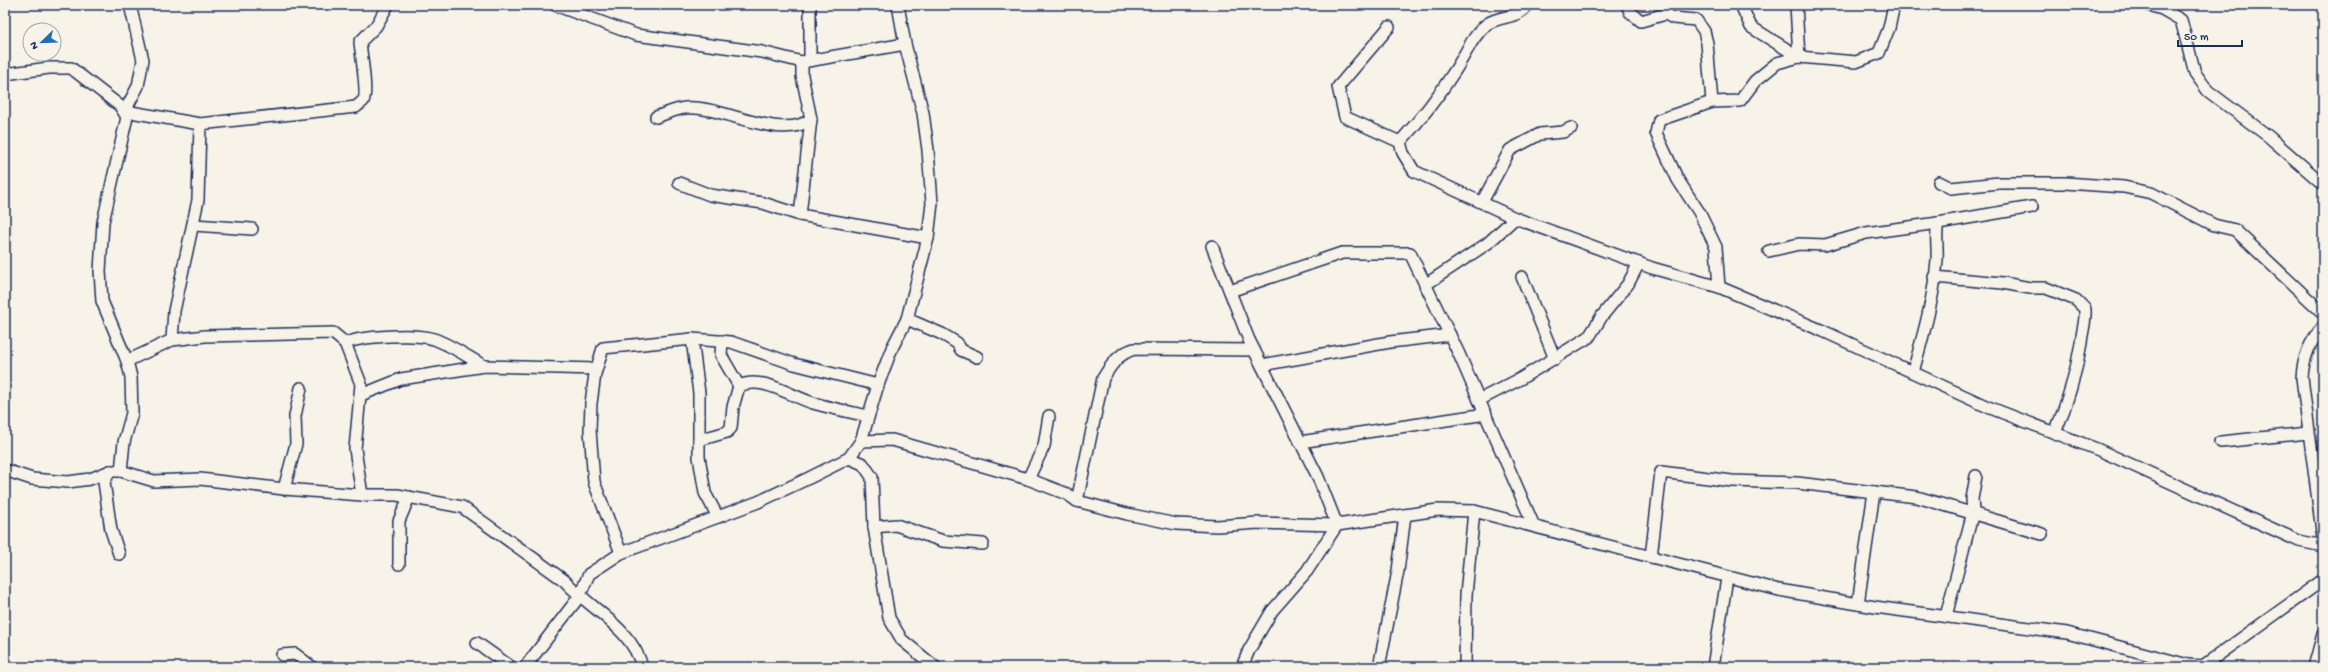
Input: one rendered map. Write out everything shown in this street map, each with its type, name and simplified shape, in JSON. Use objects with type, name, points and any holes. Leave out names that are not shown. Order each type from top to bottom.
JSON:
[{"type":"street","points":[[119,554],[111,530],[104,482],[116,471],[132,413],[131,377],[127,361],[102,300],[100,271],[103,222],[127,124],[125,111],[138,86],[143,60],[130,5]]},
{"type":"street","points":[[5,74],[49,68],[71,68],[125,111],[200,124],[356,107],[364,100],[366,89],[362,71],[360,42],[376,26],[388,5]]},
{"type":"street","points":[[555,5],[636,35],[762,52],[806,61],[905,44]]},
{"type":"street","points":[[800,214],[811,118],[802,76],[806,61],[810,5]]},
{"type":"street","points":[[525,667],[579,597],[590,574],[621,553],[771,496],[849,458],[861,441],[878,385],[892,348],[907,319],[928,238],[932,203],[928,150],[923,112],[905,44],[898,5]]},
{"type":"street","points":[[1400,142],[1430,108],[1456,70],[1468,47],[1487,24],[1506,16],[1516,15],[1524,10],[1527,5]]},
{"type":"street","points":[[1627,5],[1630,12],[1641,21],[1666,14],[1673,18],[1696,20],[1704,31],[1707,43],[1712,102]]},
{"type":"street","points":[[1740,5],[1751,27],[1799,57]]},
{"type":"street","points":[[1796,5],[1799,57]]},
{"type":"street","points":[[1719,287],[1716,247],[1699,212],[1678,180],[1656,133],[1659,120],[1712,102],[1740,101],[1755,81],[1777,63],[1799,57],[1856,62],[1879,53],[1889,28],[1894,5]]},
{"type":"street","points":[[2149,5],[2162,9],[2181,20],[2195,74],[2208,92],[2268,136],[2323,184]]},
{"type":"street","points":[[1389,28],[1338,87],[1345,117],[1400,142]]},
{"type":"street","points":[[656,117],[685,108],[702,109],[759,123],[794,126],[804,124],[811,118]]},
{"type":"street","points":[[172,340],[174,310],[194,225],[198,200],[200,124]]},
{"type":"street","points":[[1482,202],[1510,150],[1540,134],[1564,132],[1571,128]]},
{"type":"street","points":[[1400,142],[1403,153],[1414,171],[1515,218],[1639,263],[1719,287],[1913,372],[1988,407],[2099,450],[2299,541],[2323,546]]},
{"type":"street","points":[[1940,182],[1951,188],[1999,183],[2065,183],[2124,187],[2151,193],[2214,225],[2236,230],[2323,313]]},
{"type":"street","points":[[679,183],[710,195],[763,203],[800,214],[928,238]]},
{"type":"street","points":[[1768,251],[1799,244],[1825,245],[1866,233],[1938,223],[2032,207]]},
{"type":"street","points":[[1425,285],[1488,243],[1515,218]]},
{"type":"street","points":[[1913,372],[1923,336],[1934,277],[1938,223]]},
{"type":"street","points":[[194,225],[252,229]]},
{"type":"street","points":[[1212,246],[1254,350],[1318,477],[1337,524]]},
{"type":"street","points":[[1230,291],[1342,253],[1410,253],[1486,414],[1534,526]]},
{"type":"street","points":[[1479,400],[1555,359],[1589,337],[1602,316],[1628,284],[1639,263]]},
{"type":"street","points":[[1522,277],[1555,359]]},
{"type":"street","points":[[1934,277],[2003,283],[2030,288],[2046,288],[2076,300],[2085,309],[2086,322],[2079,359],[2067,401],[2055,433]]},
{"type":"street","points":[[907,319],[942,334],[957,343],[961,350],[977,357]]},
{"type":"street","points":[[2323,327],[2310,343],[2302,368],[2308,433],[2323,539]]},
{"type":"street","points":[[127,361],[172,340],[205,336],[333,333],[345,343],[361,384],[355,449],[362,495]]},
{"type":"street","points":[[345,343],[355,339],[399,336],[434,339],[484,366]]},
{"type":"street","points":[[1262,365],[1390,342],[1450,336]]},
{"type":"street","points":[[621,553],[594,482],[590,430],[596,369],[603,348],[692,339],[722,340],[732,342],[794,364],[878,385]]},
{"type":"street","points":[[692,339],[699,393],[699,456],[705,493],[718,517]]},
{"type":"street","points":[[699,440],[726,432],[731,428],[733,407],[739,386],[721,355],[722,340]]},
{"type":"street","points":[[1077,501],[1104,378],[1113,363],[1123,353],[1134,349],[1254,350]]},
{"type":"street","points":[[360,395],[401,378],[484,366],[596,369]]},
{"type":"street","points":[[739,386],[746,383],[774,387],[812,402],[868,416]]},
{"type":"street","points":[[284,489],[296,444],[295,416],[301,388]]},
{"type":"street","points":[[1300,442],[1486,414]]},
{"type":"street","points":[[1028,479],[1044,446],[1049,416]]},
{"type":"street","points":[[2221,442],[2308,433]]},
{"type":"street","points":[[861,441],[892,440],[1028,479],[1067,494],[1077,501],[1127,514],[1176,524],[1217,526],[1258,522],[1337,524],[1444,510],[1474,511],[1727,578],[1779,590],[1858,604],[2067,633],[2170,661],[2203,666],[2323,580]]},
{"type":"street","points":[[849,458],[863,464],[872,477],[874,527],[891,624],[902,640],[935,667]]},
{"type":"street","points":[[5,470],[32,479],[68,482],[90,479],[116,471],[154,481],[200,479],[284,489],[409,497],[462,507],[565,581],[579,597],[609,619],[630,644],[642,667]]},
{"type":"street","points":[[1651,557],[1661,472],[1732,481],[1797,483],[1917,497],[1957,510],[1973,512],[2042,534]]},
{"type":"street","points":[[1946,616],[1973,512],[1972,499],[1976,476]]},
{"type":"street","points":[[1858,604],[1874,492]]},
{"type":"street","points":[[399,564],[399,521],[409,497]]},
{"type":"street","points":[[1465,667],[1466,595],[1474,511]]},
{"type":"street","points":[[1379,667],[1398,571],[1404,515]]},
{"type":"street","points":[[1242,667],[1249,650],[1272,612],[1307,571],[1337,524]]},
{"type":"street","points":[[874,527],[896,525],[943,541],[983,544]]},
{"type":"street","points":[[1713,667],[1727,578]]},
{"type":"street","points":[[2314,667],[2323,634]]},
{"type":"street","points":[[477,643],[511,667]]},
{"type":"street","points":[[282,655],[295,654],[312,667]]}]
